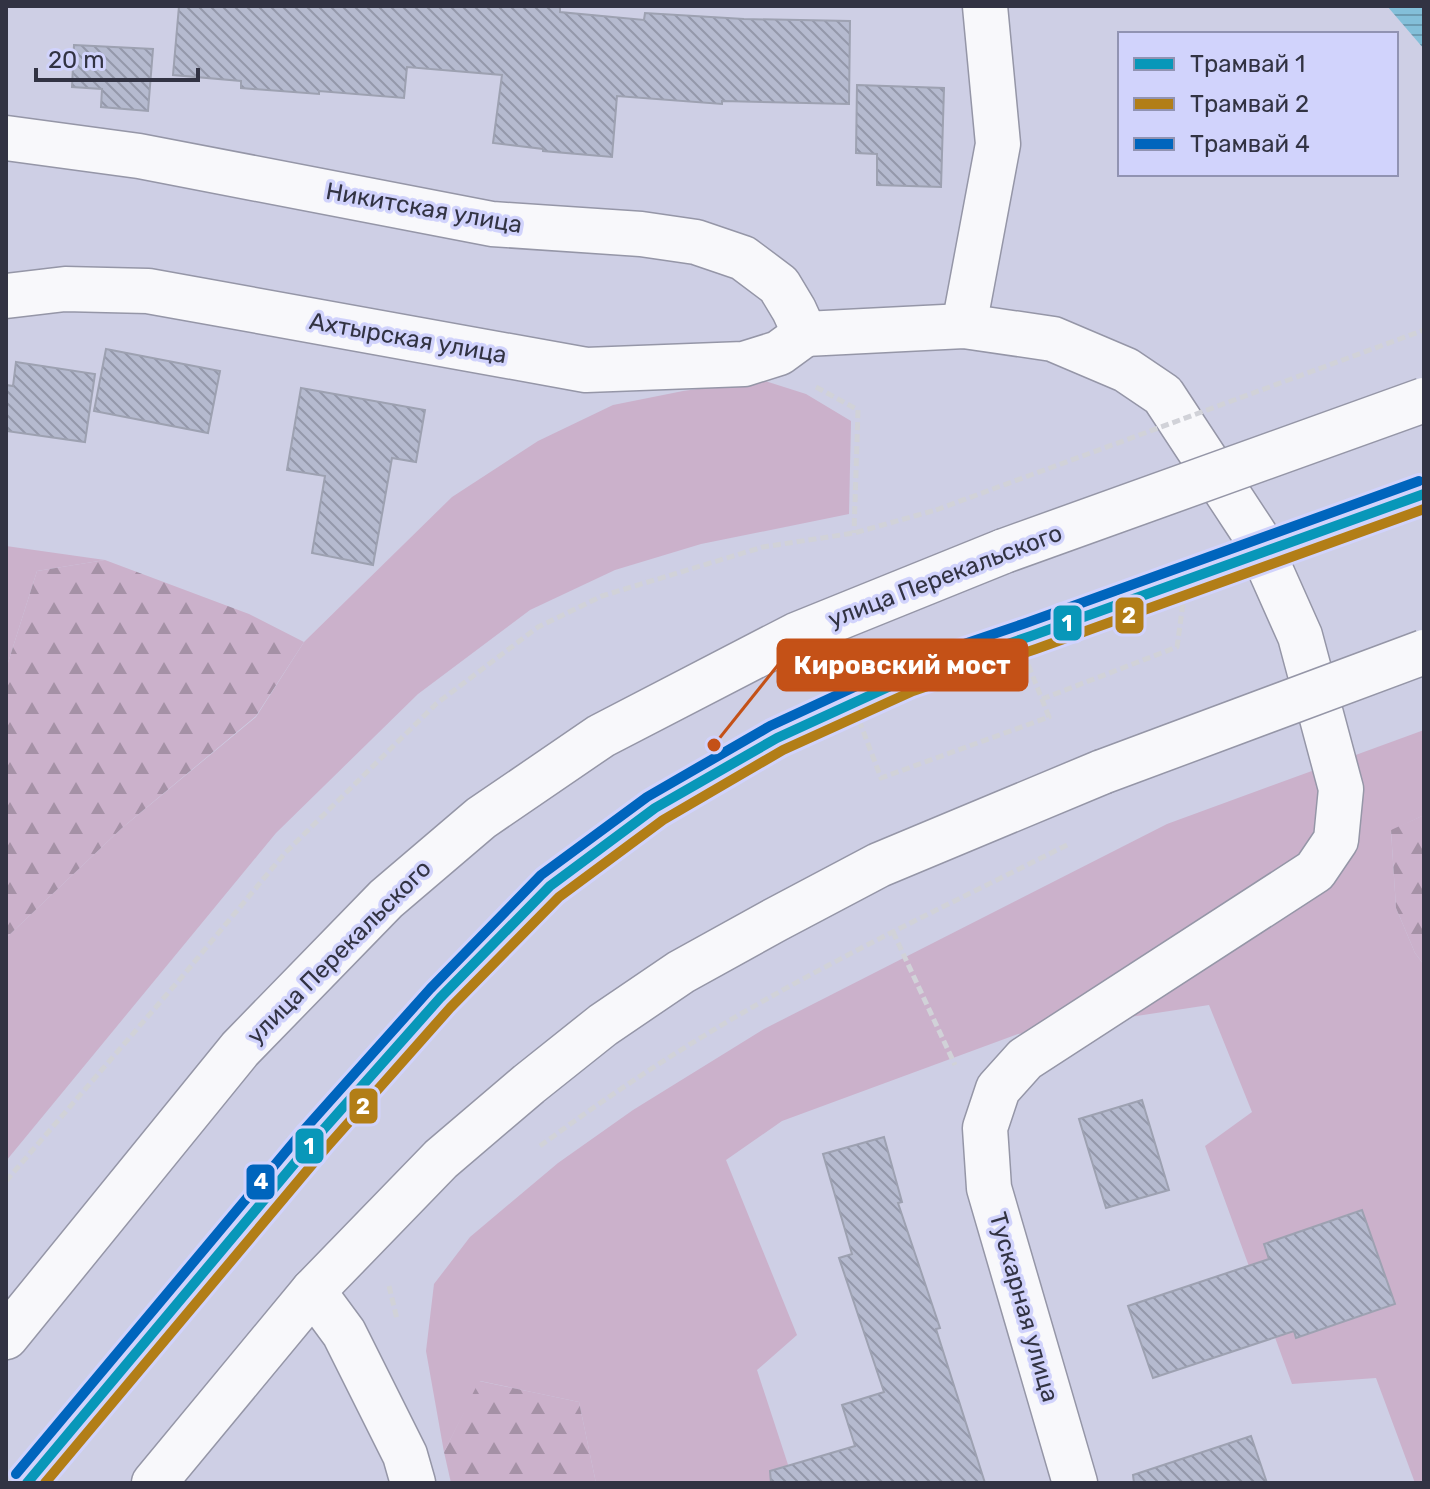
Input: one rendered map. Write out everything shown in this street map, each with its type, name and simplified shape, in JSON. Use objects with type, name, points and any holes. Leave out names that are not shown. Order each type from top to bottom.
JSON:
[{"type":"street","points":[[964,326],[998,144],[985,6]]},
{"type":"street","name":"Никитская улица","points":[[6,138],[139,156],[492,224],[641,234],[696,242],[743,258],[779,285],[805,334]]},
{"type":"street","name":"Ахтырская улица","points":[[6,296],[65,289],[148,291],[586,370],[744,364],[779,353],[805,334]]},
{"type":"street","points":[[805,334],[964,326],[1053,339],[1126,370],[1163,395],[1255,535],[1300,636],[1341,789],[1336,840],[1315,871],[1025,1059],[998,1089],[985,1128]]},
{"type":"street","name":"улица Перекальского","points":[[6,1337],[240,1049],[386,899],[481,818],[601,736],[796,635],[1004,551],[1424,400]]},
{"type":"street","points":[[154,1483],[313,1291],[441,1159],[603,1025],[681,972],[879,865],[1102,772],[1424,652]]},
{"type":"street","name":"Тускарная улица","points":[[985,1128],[989,1188],[1075,1483]]},
{"type":"street","points":[[313,1291],[344,1333],[405,1455],[413,1483]]},
{"type":"path","points":[[6,1181],[285,853],[436,704],[538,627],[602,596],[763,547],[854,533],[936,510],[1424,330]]},
{"type":"path","points":[[816,387],[858,410],[854,533]]},
{"type":"path","points":[[1042,699],[1177,647],[1189,560]]},
{"type":"path","points":[[1024,654],[1042,699],[1049,717],[881,778],[857,715],[1024,654]]},
{"type":"path","points":[[531,1152],[603,1100],[744,1012],[893,932],[1070,844]]},
{"type":"path","points":[[893,932],[985,1128]]},
{"type":"path","points":[[344,1333],[388,1284]]},
{"type":"green space","points":[[762,380],[806,394],[851,421],[849,514],[701,544],[615,570],[530,610],[418,694],[276,833],[6,1161],[6,938],[122,828],[256,717],[304,642],[452,497],[538,441],[613,405]]},
{"type":"green space","points":[[6,546],[105,560],[37,571],[6,669]]},
{"type":"green space","points":[[105,560],[249,614],[304,642],[256,716],[122,828],[6,938],[6,669],[37,571]]},
{"type":"green space","points":[[1424,730],[1424,815],[1391,831],[1396,908],[1415,953],[1424,965],[1424,1483],[1415,1483],[1376,1378],[1292,1384],[1205,1146],[1252,1112],[1209,1005],[1018,1034],[782,1121],[726,1160],[797,1335],[757,1370],[794,1483],[596,1483],[579,1402],[480,1381],[444,1452],[426,1351],[434,1284],[470,1237],[558,1163],[633,1110],[764,1029],[1167,824]]},
{"type":"green space","points":[[1424,815],[1424,965],[1415,953],[1396,908],[1391,830]]},
{"type":"green space","points":[[479,1381],[579,1402],[596,1483],[451,1483],[444,1452]]},
{"type":"water","points":[[1387,6],[1424,6],[1424,49]]},
{"type":"building","points":[[179,6],[560,6],[560,12],[644,20],[645,13],[850,21],[849,104],[722,101],[722,104],[617,96],[612,157],[543,151],[493,143],[502,75],[407,67],[404,98],[241,88],[241,81],[173,75]]},
{"type":"building","points":[[74,45],[153,49],[148,111],[101,107],[102,89],[72,87]]},
{"type":"building","points":[[857,85],[944,88],[941,187],[877,185],[877,154],[856,153]]},
{"type":"building","points":[[106,349],[220,371],[208,433],[94,411]]},
{"type":"building","points":[[16,362],[95,374],[85,442],[6,431],[6,385],[13,386]]},
{"type":"building","points":[[301,388],[425,410],[416,462],[392,458],[373,565],[312,553],[325,476],[287,470]]},
{"type":"building","points":[[1142,1100],[1169,1190],[1106,1208],[1079,1119]]},
{"type":"building","points":[[884,1137],[902,1202],[898,1203],[940,1328],[936,1329],[985,1483],[771,1483],[770,1471],[855,1446],[842,1405],[884,1392],[839,1258],[852,1254],[823,1154]]},
{"type":"building","points":[[1362,1210],[1395,1304],[1296,1338],[1294,1331],[1153,1378],[1128,1306],[1269,1259],[1264,1244]]},
{"type":"building","points":[[1251,1436],[1267,1483],[1134,1483],[1133,1475]]},
{"type":"tram line","name":"4","points":[[16,1474],[304,1130],[430,989],[541,875],[647,797],[770,726],[902,665],[1419,481]]},
{"type":"tram line","name":"1","points":[[27,1483],[315,1139],[440,998],[550,886],[655,808],[777,738],[908,678],[1424,494]]},
{"type":"tram line","name":"2","points":[[45,1483],[326,1148],[450,1008],[559,897],[663,820],[783,750],[913,691],[1424,509]]},
{"type":"place","name":"Кировский мост","points":[[714,745]]}]
